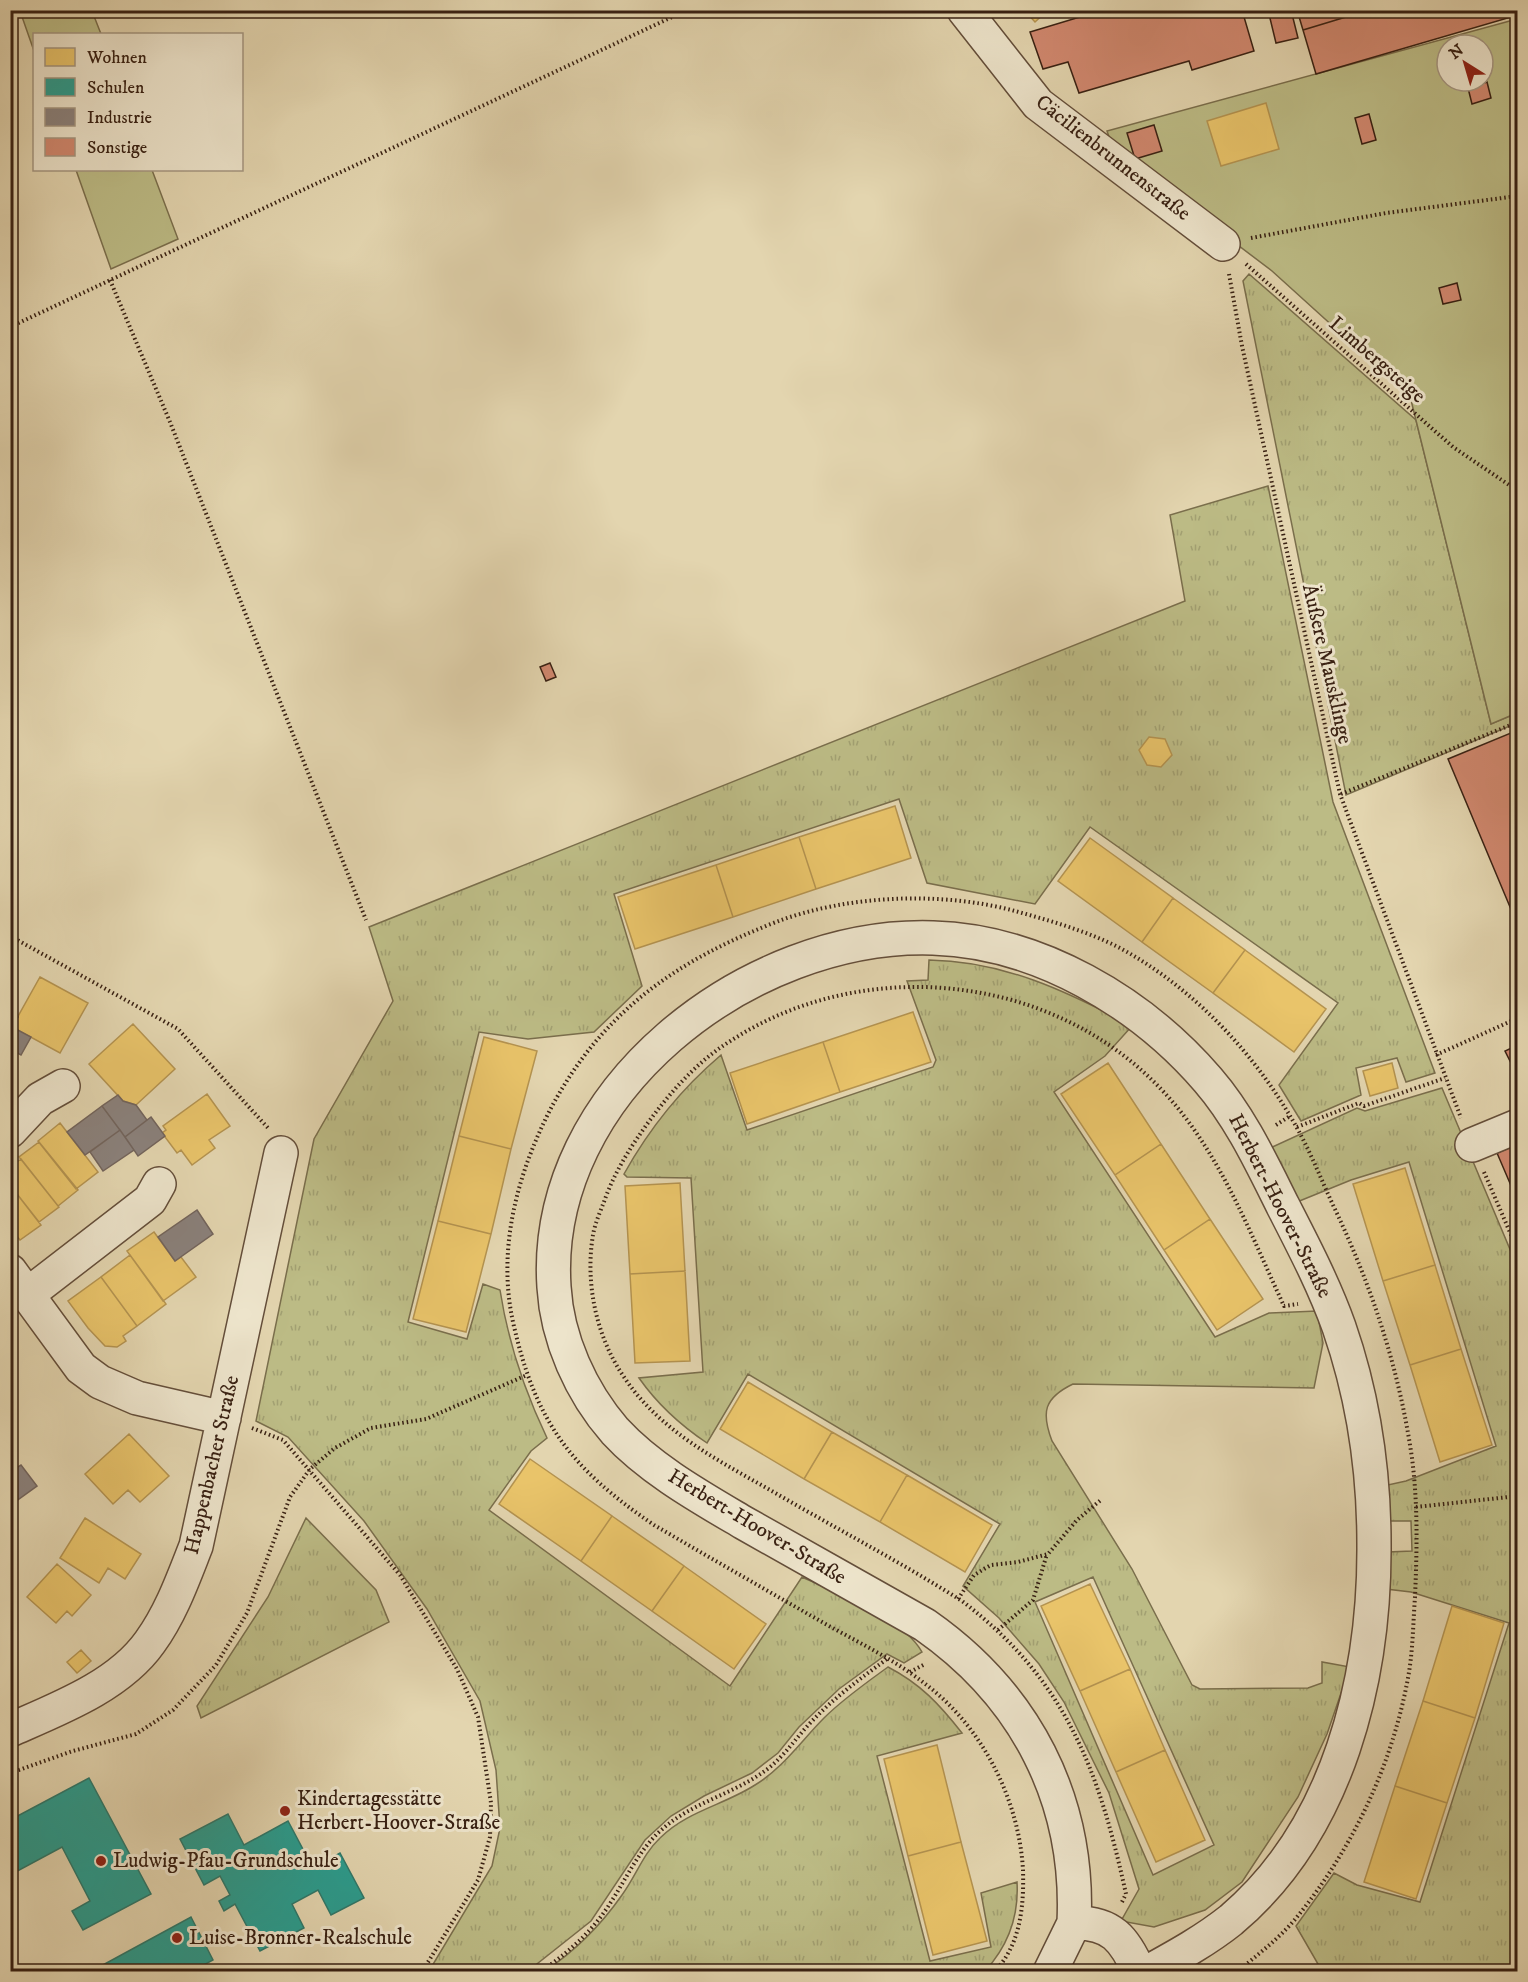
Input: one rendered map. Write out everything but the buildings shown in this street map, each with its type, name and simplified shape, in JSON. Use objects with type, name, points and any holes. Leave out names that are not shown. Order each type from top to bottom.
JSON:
[{"type":"street","name":"Cäcilienbrunnenstraße","points":[[964,10],[1038,104],[1223,243]]},
{"type":"street","name":"Herbert-Hoover-Straße","points":[[1050,1971],[1074,1923],[1074,1867],[1056,1794],[1024,1724],[990,1680],[956,1646],[925,1625],[697,1495],[635,1449],[615,1430],[582,1383],[562,1334],[555,1304],[553,1247],[558,1215],[578,1154],[615,1094],[657,1046],[696,1015],[733,993],[792,965],[838,950],[916,938],[965,941],[1035,959],[1076,976],[1108,994],[1182,1053],[1230,1108],[1276,1191],[1340,1329],[1357,1388],[1374,1508],[1373,1609],[1356,1706],[1326,1793],[1305,1831],[1279,1867],[1234,1917],[1207,1938],[1148,1971]]},
{"type":"street","points":[[10,1131],[40,1099],[63,1086]]},
{"type":"street","points":[[1472,1145],[1518,1126]]},
{"type":"street","name":"Happenbacher Straße","points":[[10,1730],[60,1708],[129,1665],[150,1642],[174,1600],[196,1546],[281,1153]]},
{"type":"street","points":[[159,1184],[150,1200],[19,1283],[81,1368],[100,1382],[138,1398],[224,1418]]},
{"type":"street","points":[[1074,1923],[1090,1922],[1108,1927],[1125,1944],[1139,1971]]},
{"type":"path","points":[[10,327],[687,10]]},
{"type":"path","points":[[1223,243],[1386,213],[1518,196]]},
{"type":"path","name":"Limbergsteige","points":[[1223,243],[1453,447],[1518,491]]},
{"type":"path","name":"Äußere Mausklinge","points":[[1223,243],[1244,358],[1340,794],[1445,1078],[1364,1106],[1359,1103],[1297,1127]]},
{"type":"path","points":[[110,280],[170,422],[366,920]]},
{"type":"path","points":[[1340,794],[1518,722]]},
{"type":"path","points":[[994,1971],[1009,1953],[1021,1918],[1023,1887],[1021,1843],[1012,1808],[996,1769],[974,1734],[927,1684],[654,1525],[620,1502],[559,1442],[545,1418],[527,1375],[513,1322],[506,1282],[508,1246],[519,1179],[555,1101],[580,1061],[611,1023],[652,986],[729,940],[825,906],[952,899],[997,906],[1049,920],[1132,955],[1198,1003],[1255,1065],[1297,1127],[1353,1246],[1384,1329],[1402,1401],[1416,1507],[1418,1538],[1409,1672],[1398,1724],[1381,1775],[1334,1865],[1294,1921],[1237,1971]]},
{"type":"path","points":[[10,936],[178,1029],[266,1126],[281,1153]]},
{"type":"path","points":[[1108,1927],[1126,1894],[1104,1803],[1091,1768],[1059,1704],[1044,1681],[998,1630],[958,1599],[677,1434],[653,1414],[635,1393],[607,1348],[597,1317],[592,1289],[593,1234],[615,1172],[630,1147],[662,1104],[704,1060],[729,1041],[781,1014],[815,1002],[898,985],[964,989],[1003,997],[1040,1009],[1110,1047],[1158,1086],[1182,1113],[1220,1170],[1284,1306],[1328,1300]]},
{"type":"path","points":[[1436,1055],[1518,1018]]},
{"type":"path","points":[[10,1773],[73,1751],[136,1734],[173,1710],[216,1665],[247,1613],[283,1512],[310,1469],[335,1448],[371,1428],[426,1419],[527,1375]]},
{"type":"path","points":[[224,1418],[283,1440],[310,1469],[400,1575],[457,1669],[478,1717],[491,1803],[490,1837],[478,1880],[422,1971]]},
{"type":"path","points":[[1416,1507],[1518,1496]]},
{"type":"path","points":[[998,1630],[1033,1600],[1048,1554],[1077,1520],[1102,1498]]},
{"type":"path","points":[[958,1599],[974,1575],[991,1565],[1018,1562],[1048,1554]]},
{"type":"path","points":[[540,1971],[565,1955],[589,1932],[610,1905],[645,1846],[658,1833],[688,1810],[752,1779],[770,1767],[826,1706],[887,1659]]},
{"type":"green space","points":[[20,11],[92,11],[101,33],[33,33],[33,48]]},
{"type":"green space","points":[[1517,19],[1517,713],[1491,724],[1410,396],[1272,271],[1114,151],[1107,131],[1435,41],[1435,93],[1495,93],[1495,33],[1466,33]]},
{"type":"green space","points":[[76,171],[152,171],[178,239],[111,269]]},
{"type":"green space","points":[[1249,274],[1416,420],[1491,724],[1517,713],[1517,723],[1346,795],[1243,281]]},
{"type":"green space","points":[[1268,486],[1333,802],[1435,1073],[1406,1082],[1397,1058],[1356,1068],[1361,1095],[1301,1121],[1279,1085],[1338,1003],[1090,827],[1035,904],[927,883],[899,799],[614,894],[642,986],[594,1032],[528,1039],[479,1032],[408,1322],[467,1339],[483,1284],[500,1290],[507,1328],[518,1366],[547,1438],[531,1451],[489,1510],[730,1686],[802,1577],[885,1617],[913,1639],[922,1652],[904,1663],[887,1654],[839,1689],[799,1727],[778,1753],[752,1773],[704,1796],[671,1816],[645,1840],[591,1921],[528,1971],[429,1971],[492,1866],[500,1828],[496,1770],[480,1701],[427,1609],[364,1521],[288,1437],[256,1421],[314,1139],[393,1001],[369,927],[1185,601],[1170,515]]},
{"type":"green space","points":[[929,960],[983,966],[1009,972],[1059,990],[1132,1026],[1105,1056],[1054,1092],[1215,1337],[1269,1313],[1317,1311],[1323,1343],[1314,1388],[1073,1384],[1056,1395],[1046,1414],[1052,1441],[1132,1569],[1192,1685],[1200,1689],[1308,1688],[1322,1683],[1322,1662],[1350,1667],[1327,1734],[1298,1797],[1242,1882],[1205,1910],[1154,1927],[1121,1921],[1139,1889],[1109,1793],[1064,1702],[1039,1664],[999,1618],[963,1586],[1000,1524],[748,1374],[707,1443],[670,1414],[639,1378],[703,1372],[691,1178],[627,1177],[624,1174],[644,1141],[679,1096],[721,1055],[747,1130],[933,1067],[936,1060],[907,981],[928,980]],"holes":[[[1093,1577],[1214,1845],[1153,1875],[1035,1602]]]},
{"type":"green space","points":[[1442,1088],[1517,1266],[1517,1971],[1322,1971],[1296,1926],[1334,1873],[1357,1885],[1420,1902],[1509,1623],[1411,1592],[1386,1589],[1388,1552],[1412,1551],[1411,1521],[1387,1521],[1383,1486],[1406,1481],[1496,1446],[1409,1162],[1351,1180],[1297,1202],[1268,1149],[1357,1108],[1365,1111]]},
{"type":"green space","points":[[306,1518],[376,1590],[389,1622],[201,1718],[197,1706],[268,1597]]},
{"type":"green space","points":[[888,1667],[929,1696],[962,1733],[877,1756],[930,1961],[991,1947],[981,1893],[1017,1882],[1014,1919],[1006,1941],[985,1971],[545,1971],[587,1937],[605,1917],[660,1838],[682,1821],[743,1792],[765,1778],[783,1763],[831,1711]]},
{"type":"place","name":"Kindertagesstätte Herbert-Hoover-Straße","points":[[285,1811]]},
{"type":"place","name":"Ludwig-Pfau-Grundschule","points":[[101,1861]]},
{"type":"place","name":"Luise-Bronner-Realschule","points":[[177,1938]]}]
